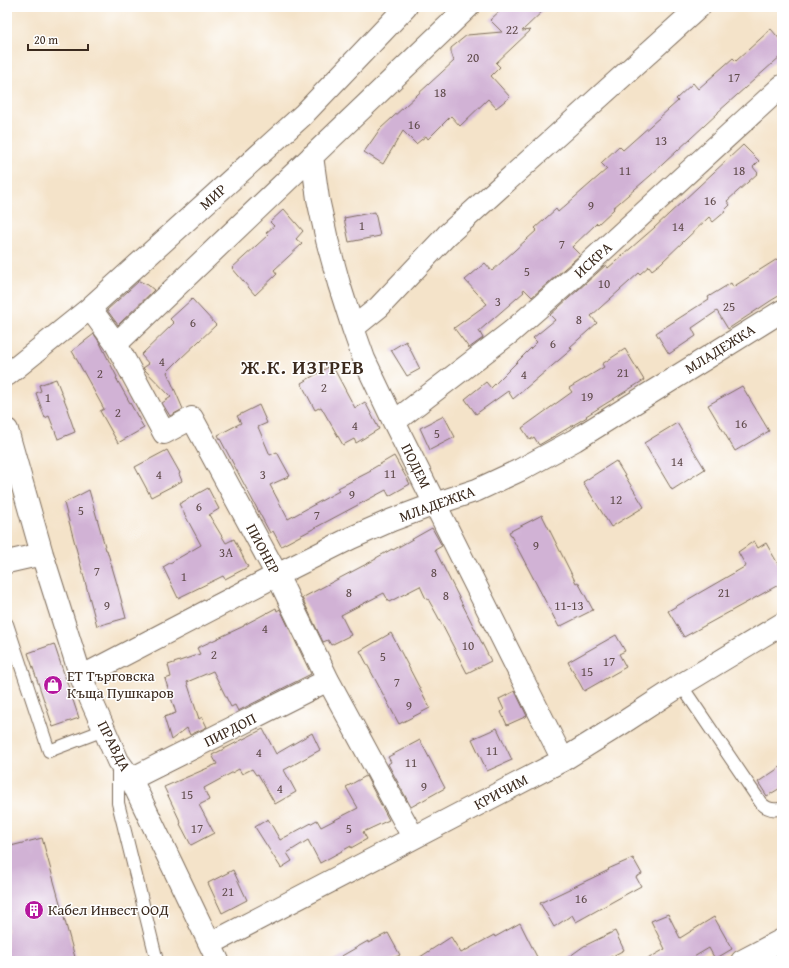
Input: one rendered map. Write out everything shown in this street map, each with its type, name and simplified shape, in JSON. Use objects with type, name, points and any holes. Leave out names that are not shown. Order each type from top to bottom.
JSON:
[{"type":"street","name":"МИР","points":[[7,375],[90,308],[303,115],[406,7]]},
{"type":"street","points":[[116,344],[468,7]]},
{"type":"street","points":[[353,328],[379,307],[453,230],[699,7]]},
{"type":"street","name":"ИСКРА","points":[[394,422],[511,332],[575,276],[782,86]]},
{"type":"street","name":"ПОДЕМ","points":[[312,156],[318,199],[327,240],[339,284],[364,359],[434,504],[562,760]]},
{"type":"street","name":"ПИОНЕР","points":[[90,308],[116,344],[164,433],[192,418],[277,576],[328,680],[413,837]]},
{"type":"street","name":"МЛАДЕЖКА","points":[[81,677],[351,538],[434,504],[477,490],[520,470],[568,444],[782,311]]},
{"type":"street","name":"ПРАВДА","points":[[7,430],[42,554],[81,677],[118,761],[131,779],[214,953]]},
{"type":"street","points":[[7,562],[42,554]]},
{"type":"street","name":"КРИЧИМ","points":[[214,953],[413,837],[562,760],[681,685],[782,624]]},
{"type":"street","name":"ПИРДОП","points":[[131,779],[328,680]]},
{"type":"street","points":[[742,961],[782,940]]},
{"type":"lane","points":[[7,624],[49,751],[104,730]]},
{"type":"lane","points":[[681,685],[761,803],[765,807],[771,809],[782,808]]},
{"type":"lane","points":[[118,761],[118,802],[157,961]]},
{"type":"building","points":[[504,7],[547,7],[522,31],[531,30],[496,63],[500,67],[491,76],[510,97],[496,108],[488,99],[460,126],[451,116],[428,139],[426,136],[416,144],[403,131],[383,164],[364,152],[380,129],[454,61],[451,48],[467,35],[502,32],[490,20]]},
{"type":"building","points":[[771,29],[782,42],[782,55],[572,247],[580,255],[532,297],[524,289],[524,292],[479,331],[483,338],[469,348],[454,328],[487,304],[465,280],[485,263],[492,271],[537,230],[535,228],[556,209],[558,212],[607,169],[601,163],[619,146],[623,150],[678,101],[676,99],[693,83],[698,89],[733,58],[736,61]]},
{"type":"building","points":[[743,145],[759,161],[753,167],[758,173],[727,201],[730,205],[725,210],[726,211],[713,222],[709,217],[652,270],[649,266],[640,274],[639,273],[591,316],[597,323],[570,347],[572,349],[513,399],[508,391],[476,414],[465,399],[486,382],[491,388],[537,342],[533,338],[555,320],[550,315],[606,265],[608,268],[654,228]]},
{"type":"building","points":[[284,209],[303,231],[296,239],[302,244],[274,270],[277,274],[255,295],[232,268],[268,235],[266,233],[274,226],[270,222]]},
{"type":"building","points":[[375,212],[380,236],[349,242],[344,218]]},
{"type":"building","points":[[782,256],[782,294],[728,329],[717,311],[692,328],[696,336],[669,354],[656,333],[709,299],[708,297],[731,283],[733,287]]},
{"type":"building","points":[[139,281],[148,285],[154,290],[118,325],[107,310]]},
{"type":"building","points":[[192,299],[216,325],[167,372],[183,409],[170,416],[162,403],[171,397],[143,368],[149,364],[141,355],[174,323],[170,319]]},
{"type":"building","points":[[94,334],[117,377],[116,378],[144,428],[118,443],[100,411],[104,409],[72,351]]},
{"type":"building","points":[[406,341],[420,369],[407,376],[391,350]]},
{"type":"building","points":[[625,349],[644,380],[586,416],[587,417],[539,445],[534,437],[530,440],[522,428],[572,392],[569,388],[604,367],[602,364]]},
{"type":"building","points":[[332,365],[355,408],[365,402],[379,429],[356,443],[354,439],[343,445],[321,407],[315,410],[301,383]]},
{"type":"building","points":[[56,379],[75,432],[58,439],[49,416],[45,418],[36,393],[41,391],[39,385]]},
{"type":"building","points":[[742,386],[769,431],[735,451],[708,405]]},
{"type":"building","points":[[259,405],[267,423],[258,427],[270,455],[277,452],[290,476],[270,485],[288,519],[339,491],[338,488],[371,471],[370,470],[394,456],[410,484],[389,496],[386,490],[281,546],[273,531],[270,533],[218,435],[241,423],[237,416]]},
{"type":"building","points":[[444,416],[455,437],[430,450],[420,428]]},
{"type":"building","points":[[677,423],[705,469],[672,490],[644,443]]},
{"type":"building","points":[[167,450],[180,473],[179,474],[182,481],[151,497],[135,467]]},
{"type":"building","points":[[616,461],[644,507],[611,527],[583,482]]},
{"type":"building","points":[[208,488],[219,509],[209,515],[226,543],[234,539],[248,567],[225,579],[223,576],[178,598],[163,567],[201,545],[179,504]]},
{"type":"building","points":[[89,490],[126,618],[97,626],[64,503]]},
{"type":"building","points":[[542,515],[576,583],[578,582],[593,610],[559,627],[509,532]]},
{"type":"building","points":[[432,528],[442,546],[435,550],[491,661],[467,673],[420,586],[389,602],[384,593],[341,615],[351,635],[331,645],[328,640],[323,642],[302,598]]},
{"type":"building","points":[[754,541],[758,548],[766,543],[782,571],[782,583],[684,637],[668,611],[746,566],[738,552]]},
{"type":"building","points":[[276,608],[277,611],[280,609],[311,674],[238,711],[235,705],[231,707],[213,671],[187,682],[199,719],[202,717],[207,727],[190,735],[187,728],[171,740],[164,717],[176,713],[165,679],[171,677],[168,665],[200,654],[197,648],[244,626]]},
{"type":"building","points":[[391,633],[430,708],[399,724],[360,651]]},
{"type":"building","points":[[616,635],[625,651],[619,654],[626,667],[584,691],[568,662]]},
{"type":"building","name":"ЕТ Търговска Къща Пушкаров","points":[[54,644],[79,718],[53,727],[28,653]]},
{"type":"building","points":[[515,691],[527,716],[507,725],[501,712],[504,710],[499,699]]},
{"type":"building","points":[[497,728],[512,760],[487,771],[472,739]]},
{"type":"building","points":[[263,729],[276,754],[312,733],[320,750],[284,770],[296,792],[275,804],[258,774],[256,775],[252,769],[242,774],[239,769],[204,788],[209,800],[199,805],[214,833],[191,845],[164,787],[217,764],[212,755]]},
{"type":"building","points":[[420,740],[445,788],[411,807],[388,764],[391,762],[388,757]]},
{"type":"building","points":[[782,766],[782,787],[767,796],[758,782]]},
{"type":"building","points":[[366,776],[389,820],[363,832],[367,839],[320,863],[308,840],[287,853],[292,861],[281,868],[255,827],[268,819],[280,840],[317,820],[321,827],[358,808],[346,787]]},
{"type":"building","name":"Кабел Инвест ООД","points":[[42,838],[76,961],[9,961],[7,954],[7,847]]},
{"type":"building","points":[[633,858],[642,874],[636,877],[641,886],[576,922],[572,915],[554,927],[540,903]]},
{"type":"building","points":[[233,870],[247,900],[222,913],[208,883]]},
{"type":"building","points":[[668,914],[680,938],[714,917],[732,949],[715,959],[709,948],[687,961],[644,961],[665,949],[651,921]]},
{"type":"building","points":[[520,923],[539,961],[414,961],[451,937],[461,953]]},
{"type":"building","points":[[615,931],[624,950],[603,961],[563,961],[584,946]]},
{"type":"building","points":[[388,933],[400,955],[388,961],[333,961],[368,941],[368,943]]},
{"type":"place","name":"ЕТ Търговска Къща Пушкаров","points":[[53,685]]},
{"type":"place","name":"Кабел Инвест ООД","points":[[34,910]]},
{"type":"district","name":"Ж.К. ИЗГРЕВ","points":[[303,367]]}]
